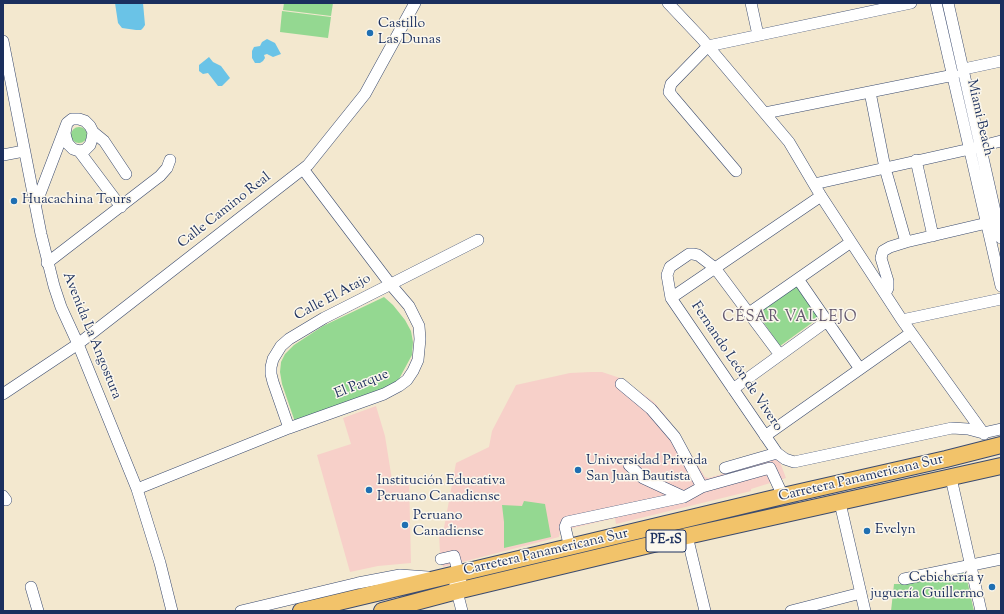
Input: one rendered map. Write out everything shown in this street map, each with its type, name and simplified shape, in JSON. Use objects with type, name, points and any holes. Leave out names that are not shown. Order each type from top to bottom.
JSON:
[{"type":"highway","name":"Carretera Panamericana Sur","points":[[301,611],[995,447]]},
{"type":"highway","name":"Carretera Panamericana Sur","points":[[382,611],[460,590],[687,536],[1001,466]]},
{"type":"street","name":"Calle Camino Real","points":[[3,394],[78,344],[308,165],[358,105],[415,3]]},
{"type":"street","points":[[668,3],[708,46],[790,142],[821,196],[902,320],[995,447]]},
{"type":"street","points":[[751,3],[758,35]]},
{"type":"street","points":[[736,171],[669,92],[671,84],[708,46],[911,3]]},
{"type":"street","name":"Miami Beach","points":[[936,3],[954,75],[1001,238]]},
{"type":"street","name":"Miami Beach","points":[[948,3],[964,69],[975,148]]},
{"type":"street","name":"Avenida La Angostura","points":[[3,41],[47,263],[61,307],[78,344],[137,489],[160,563],[172,611]]},
{"type":"street","points":[[964,69],[1001,61]]},
{"type":"street","points":[[765,113],[954,75]]},
{"type":"street","points":[[870,92],[885,168],[906,242]]},
{"type":"street","points":[[35,205],[67,123],[72,119],[85,121],[90,126],[93,132],[104,141],[126,174]]},
{"type":"street","points":[[67,123],[65,133],[68,144],[76,150],[121,206]]},
{"type":"street","points":[[52,162],[61,153],[85,150],[90,145],[93,132]]},
{"type":"street","points":[[814,184],[1001,141]]},
{"type":"street","points":[[3,155],[24,151]]},
{"type":"street","points":[[47,263],[160,176],[167,168],[170,160]]},
{"type":"street","points":[[916,160],[933,236]]},
{"type":"street","name":"El Parque","points":[[137,489],[289,428],[384,394],[407,380],[418,360],[420,339],[419,326],[409,306],[391,285],[303,169]]},
{"type":"street","points":[[780,355],[715,268],[698,255],[689,254],[670,267],[667,275],[671,298],[715,268],[821,196]]},
{"type":"street","points":[[885,294],[888,288],[888,281],[881,258],[883,251],[906,242],[995,221]]},
{"type":"street","name":"Miami Beach","points":[[995,221],[1001,286]]},
{"type":"street","name":"Calle El Atajo","points":[[289,428],[273,382],[271,367],[277,352],[289,339],[318,321],[478,240]]},
{"type":"street","points":[[749,313],[851,242]]},
{"type":"street","points":[[798,279],[860,370]]},
{"type":"street","name":"Fernando León de Vivero","points":[[671,298],[777,453]]},
{"type":"street","points":[[902,320],[1001,299]]},
{"type":"street","points":[[733,389],[827,321]]},
{"type":"street","points":[[765,436],[911,333]]},
{"type":"street","points":[[621,384],[651,409],[675,437],[702,487]]},
{"type":"street","points":[[725,468],[777,453],[785,459],[794,462],[952,428],[968,429],[984,433],[1001,429]]},
{"type":"street","points":[[629,465],[644,478],[684,497]]},
{"type":"street","points":[[570,548],[565,527],[567,522],[684,497],[702,487],[770,468],[783,496]]},
{"type":"street","points":[[951,478],[981,611]]},
{"type":"street","points":[[840,503],[865,611]]},
{"type":"street","points":[[687,536],[705,611]]},
{"type":"street","points":[[441,559],[454,556],[450,576],[460,590],[462,611]]},
{"type":"street","points":[[904,580],[1001,559]]},
{"type":"street","points":[[241,611],[358,583],[400,575],[450,576]]},
{"type":"street","points":[[31,587],[38,611]]},
{"type":"street","points":[[791,611],[861,593]]},
{"type":"shaded area","name":"Universidad Privada San Juan Bautista","points":[[602,372],[620,378],[654,402],[674,427],[705,477],[709,478],[778,457],[786,478],[751,489],[751,491],[616,524],[615,518],[560,531],[559,537],[443,567],[440,553],[439,533],[443,533],[456,463],[489,447],[492,431],[516,385],[570,373]]},
{"type":"shaded area","name":"Institución Educativa Peruano Canadiense","points":[[376,406],[385,436],[392,480],[409,478],[411,563],[378,566],[350,572],[317,455],[351,444],[343,418]]},
{"type":"green space","points":[[284,3],[333,3],[331,16],[283,10]]},
{"type":"green space","points":[[282,11],[331,17],[328,38],[280,32]]},
{"type":"green space","points":[[76,127],[82,127],[87,132],[85,141],[82,143],[76,143],[71,138],[71,132]]},
{"type":"green space","points":[[795,284],[820,317],[780,346],[755,310]]},
{"type":"green space","points":[[384,297],[393,305],[405,320],[411,331],[413,342],[412,355],[399,379],[392,385],[378,392],[295,422],[282,384],[280,372],[281,362],[285,354],[294,345],[323,326]]},
{"type":"green space","points":[[524,501],[545,504],[551,537],[504,548],[504,522],[502,505],[522,506]]},
{"type":"green space","points":[[965,571],[974,611],[891,611],[894,584],[902,584]]},
{"type":"water","points":[[115,3],[143,3],[145,25],[143,28],[141,30],[136,30],[122,28],[118,23]]},
{"type":"water","points":[[267,39],[275,43],[281,54],[273,57],[267,54],[264,55],[265,58],[263,61],[260,63],[255,63],[252,58],[252,51],[254,47],[260,46],[262,42]]},
{"type":"water","points":[[209,57],[213,62],[221,66],[230,78],[222,86],[218,86],[208,73],[203,74],[199,71],[199,65]]},
{"type":"place","name":"Castillo Las Dunas","points":[[370,33]]},
{"type":"place","name":"Huacachina Tours","points":[[14,201]]},
{"type":"place","name":"Universidad Privada San Juan Bautista","points":[[578,470]]},
{"type":"place","name":"Institución Educativa Peruano Canadiense","points":[[369,490]]},
{"type":"place","name":"Peruano Canadiense","points":[[405,525]]},
{"type":"place","name":"Evelyn","points":[[867,531]]},
{"type":"place","name":"Cebichería y juguería Guillermo","points":[[992,587]]},
{"type":"district","name":"CÉSAR VALLEJO","points":[[790,318]]}]
